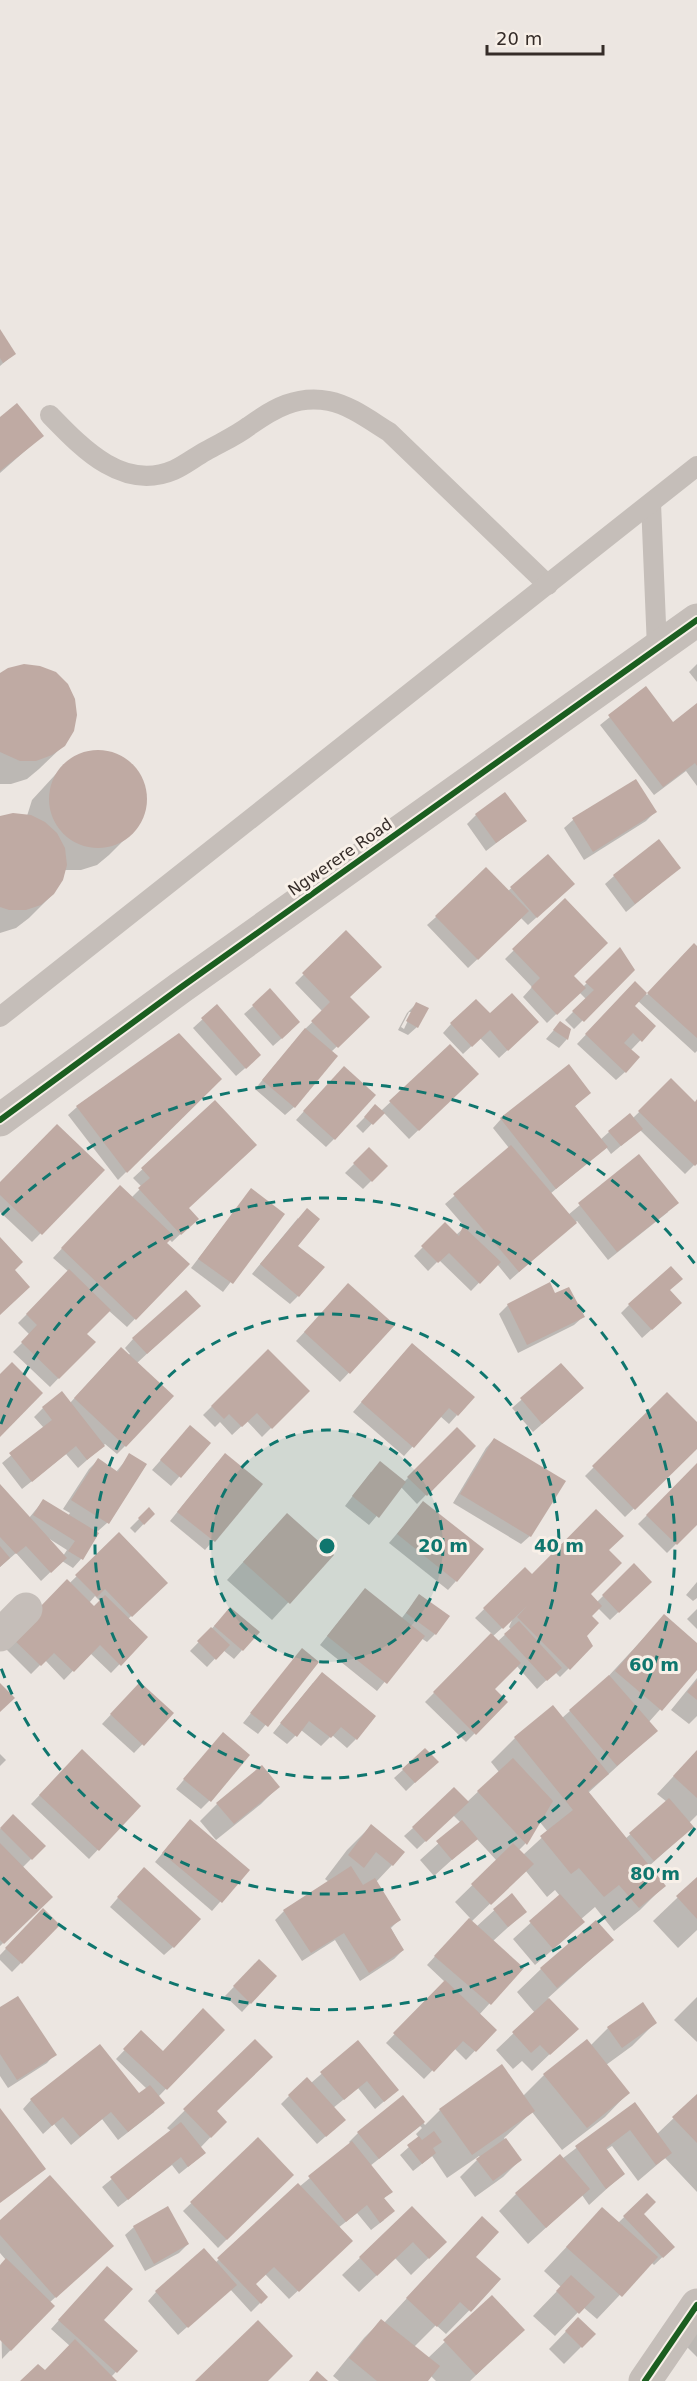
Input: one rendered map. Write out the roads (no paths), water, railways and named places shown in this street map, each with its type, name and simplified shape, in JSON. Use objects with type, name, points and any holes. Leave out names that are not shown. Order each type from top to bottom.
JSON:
[{"type":"street","name":"Ngwerere Road","points":[[0,1120],[180,988],[697,620]]},
{"type":"street","points":[[0,1635],[26,1609]]},
{"type":"street","points":[[645,2381],[697,2306]]},
{"type":"lane","points":[[50,415],[84,449],[117,471],[149,476],[173,470],[244,430],[274,408],[301,399],[330,401],[390,432],[548,585]]},
{"type":"lane","points":[[0,1017],[697,466]]},
{"type":"lane","points":[[651,503],[657,648]]}]
